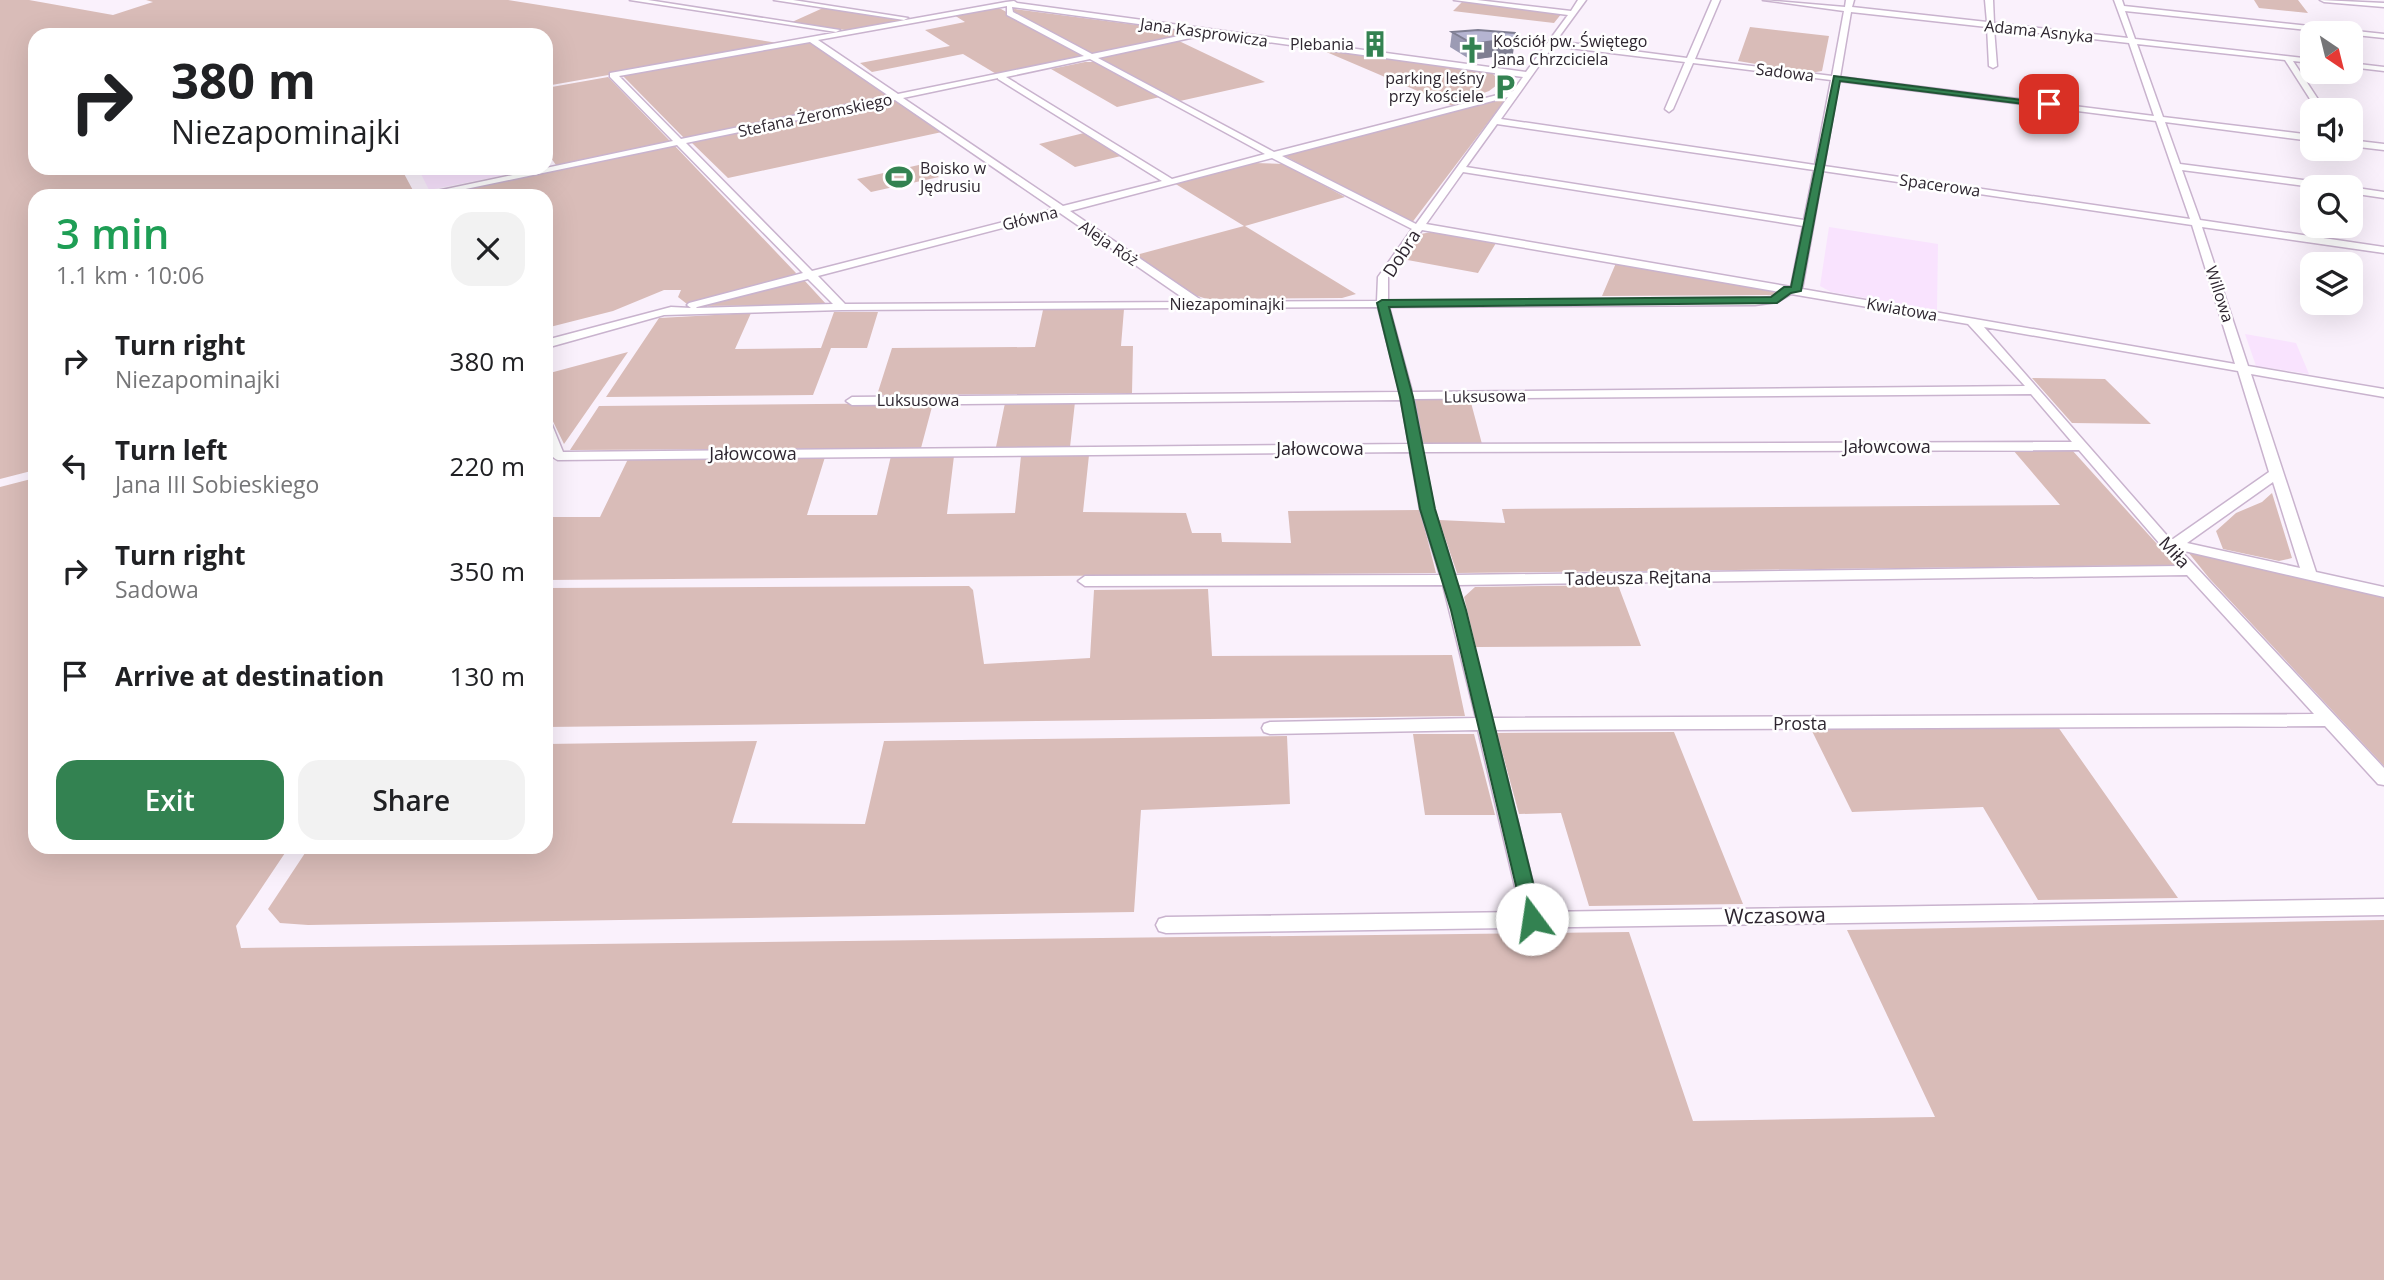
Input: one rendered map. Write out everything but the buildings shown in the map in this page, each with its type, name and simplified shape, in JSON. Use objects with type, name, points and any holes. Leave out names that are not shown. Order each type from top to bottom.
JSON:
[{"type":"street","points":[[634,0],[849,32]]},
{"type":"street","points":[[778,0],[918,20]]},
{"type":"street","points":[[842,307],[613,75],[1030,0]]},
{"type":"street","points":[[1458,0],[1572,13]]},
{"type":"street","name":"Dobra","points":[[1532,919],[1449,580],[1427,509],[1406,397],[1382,303],[1383,277],[1582,0]]},
{"type":"street","points":[[1669,109],[1716,0]]},
{"type":"street","name":"Adama Asnyka","points":[[1767,0],[1849,5],[1990,25],[2300,60]]},
{"type":"street","points":[[1989,0],[1993,66]]},
{"type":"street","points":[[2324,0],[2384,5]]},
{"type":"street","points":[[1011,3],[1007,9],[1010,13],[1093,58]]},
{"type":"street","name":"Jana Kasprowicza","points":[[1011,3],[1206,33],[1528,75]]},
{"type":"street","points":[[2119,4],[2384,36]]},
{"type":"street","name":"Willowa","points":[[2119,4],[2245,369],[2309,574]]},
{"type":"street","points":[[1792,290],[1821,168],[1849,5]]},
{"type":"street","name":"Stefana Żeromskiego","points":[[553,168],[1206,33]]},
{"type":"street","name":"Aleja Róż","points":[[811,38],[1200,304]]},
{"type":"street","name":"Sadowa","points":[[1551,43],[2300,136]]},
{"type":"street","name":"Kwiatowa","points":[[1093,58],[1273,155],[1418,227],[2384,393]]},
{"type":"street","points":[[2287,58],[2313,98]]},
{"type":"street","points":[[2363,67],[2384,69]]},
{"type":"street","points":[[1001,77],[1169,181]]},
{"type":"street","name":"Główna","points":[[553,342],[1514,93]]},
{"type":"street","name":"Spacerowa","points":[[1495,121],[2384,250]]},
{"type":"street","points":[[2363,145],[2384,147]]},
{"type":"street","points":[[2176,166],[2300,183]]},
{"type":"street","points":[[1459,169],[1810,223]]},
{"type":"street","name":"Stefana Żeromskiego","points":[[452,189],[519,175]]},
{"type":"street","points":[[2363,192],[2384,195]]},
{"type":"street","name":"Niezapominajki","points":[[663,312],[842,307],[1755,302],[1773,300],[1792,290]]},
{"type":"street","name":"Miła","points":[[1970,320],[1995,344],[2081,446],[2171,543],[2191,570],[2384,779]]},
{"type":"street","name":"Luksusowa","points":[[852,401],[2034,390]]},
{"type":"street","name":"Jałowcowa","points":[[553,443],[558,456],[1415,447],[2081,446]]},
{"type":"street","points":[[2171,543],[2277,473]]},
{"type":"street","points":[[2171,543],[2384,592]]},
{"type":"street","name":"Tadeusza Rejtana","points":[[1085,581],[1449,580],[2191,570]]},
{"type":"street","name":"Prosta","points":[[1270,729],[1485,724],[2330,720]]},
{"type":"street","name":"Wczasowa","points":[[1167,925],[2384,907]]},
{"type":"shaded area","points":[[0,0],[29,0],[113,15],[153,2],[146,0],[508,0],[784,44],[553,85],[553,28],[28,28],[28,175],[405,175],[412,189],[28,189],[28,472],[0,479]]},
{"type":"shaded area","points":[[2254,0],[2298,0],[2308,13],[2259,8]]},
{"type":"shaded area","points":[[1462,2],[1562,13],[1554,23],[1453,11]]},
{"type":"shaded area","points":[[823,8],[909,20],[852,31],[792,22]]},
{"type":"shaded area","points":[[989,8],[1001,9],[1085,55],[998,75],[963,54],[872,72],[860,63],[950,46],[925,30],[965,22],[954,15]]},
{"type":"shaded area","points":[[1011,10],[1199,33],[1095,55]]},
{"type":"shaded area","points":[[1750,27],[1829,36],[1822,71],[1810,73],[1738,61]]},
{"type":"shaded area","points":[[808,41],[891,96],[685,139],[622,75]]},
{"type":"shaded area","points":[[1179,41],[1265,82],[1180,101],[1099,58]]},
{"type":"shaded area","points":[[1324,51],[1482,70],[1493,74],[1501,82],[1489,91],[1473,97],[1477,100],[1453,106]]},
{"type":"shaded area","points":[[1096,62],[1160,97],[1117,107],[1051,69]]},
{"type":"shaded area","points":[[608,77],[670,141],[556,165],[553,161],[553,87]]},
{"type":"shaded area","points":[[898,100],[942,132],[728,178],[691,142]]},
{"type":"shaded area","points":[[1505,100],[1411,224],[1283,155]]},
{"type":"shaded area","points":[[1084,133],[1121,156],[1075,167],[1039,144]]},
{"type":"shaded area","points":[[674,145],[796,273],[794,276],[687,304],[678,297],[681,290],[664,290],[613,311],[553,326],[553,189],[458,189],[527,175],[553,175],[553,170]]},
{"type":"shaded area","points":[[1254,163],[1285,164],[1345,197],[1245,226],[1356,294],[1342,298],[1207,299],[1191,294],[1136,255],[1244,226],[1174,183]]},
{"type":"shaded area","points":[[923,164],[939,177],[871,192],[857,179]]},
{"type":"shaded area","points":[[422,175],[505,175],[434,189],[428,189]]},
{"type":"shaded area","points":[[1829,227],[1938,244],[1937,310],[1831,292],[1820,286]]},
{"type":"shaded area","points":[[1431,232],[1496,243],[1478,273],[1402,259],[1421,234]]},
{"type":"shaded area","points":[[1616,263],[1777,291],[1776,295],[1602,296]]},
{"type":"shaded area","points":[[804,280],[827,305],[699,306]]},
{"type":"shaded area","points":[[1124,309],[1121,346],[1133,346],[1132,393],[877,395],[892,348],[1035,347],[1043,310]]},
{"type":"shaded area","points":[[834,312],[878,312],[867,348],[831,348],[813,395],[606,397],[659,318],[751,313],[735,349],[821,348]]},
{"type":"shaded area","points":[[2245,334],[2296,343],[2309,374],[2256,366]]},
{"type":"shaded area","points":[[628,352],[564,444],[553,421],[553,372]]},
{"type":"shaded area","points":[[2032,378],[2105,379],[2151,424],[2072,423]]},
{"type":"shaded area","points":[[1413,399],[1470,399],[1482,444],[1422,443]]},
{"type":"shaded area","points":[[1075,402],[1070,447],[996,447],[1005,403]]},
{"type":"shaded area","points":[[933,403],[921,448],[570,450],[599,406]]},
{"type":"shaded area","points":[[2013,450],[2072,450],[2176,565],[1457,573],[1439,520],[1505,523],[1502,509],[2060,505]]},
{"type":"shaded area","points":[[1089,455],[1083,512],[1186,513],[1192,533],[1221,533],[1222,542],[1291,543],[1288,511],[1420,510],[1436,573],[553,580],[553,517],[600,517],[628,459],[825,457],[807,515],[877,515],[891,456],[954,456],[947,514],[1015,513],[1021,456]]},
{"type":"shaded area","points":[[28,480],[28,854],[284,854],[236,926],[241,948],[1629,932],[1693,1121],[1935,1117],[1847,930],[2384,920],[2384,1280],[0,1280],[0,487]]},
{"type":"shaded area","points":[[2272,493],[2292,558],[2279,561],[2223,549],[2216,531],[2236,513],[2262,502]]},
{"type":"shaded area","points":[[2188,552],[2384,596],[2384,766],[2209,578]]},
{"type":"shaded area","points":[[1618,585],[1641,646],[1476,647],[1464,597],[1475,587]]},
{"type":"shaded area","points":[[969,586],[973,590],[984,664],[1090,658],[1094,590],[1208,589],[1212,656],[1452,655],[1465,716],[553,727],[553,588]]},
{"type":"shaded area","points":[[2058,727],[2178,898],[2038,900],[1983,807],[1852,812],[1811,729]]},
{"type":"shaded area","points":[[1674,732],[1743,904],[1589,906],[1561,813],[1519,814],[1497,733]]},
{"type":"shaded area","points":[[1413,734],[1474,734],[1495,815],[1425,815]]},
{"type":"shaded area","points":[[1287,736],[1290,804],[1141,810],[1134,912],[308,925],[280,923],[268,909],[304,854],[553,854],[553,744],[757,741],[732,823],[865,824],[884,741]]},
{"type":"place","name":"Plebania","points":[[1375,44]]},
{"type":"place","name":"Kościół pw. Świętego Jana Chrzciciela","points":[[1472,50]]},
{"type":"place","name":"parking leśny przy kościele","points":[[1505,87]]},
{"type":"place","name":"Boisko w Jędrusiu","points":[[899,177]]},
{"type":"route","points":[[1532,919],[1458,610],[1427,509],[1406,397],[1382,303],[1773,300],[1783,296],[1788,290],[1796,291],[1836,78],[2049,104]]}]
